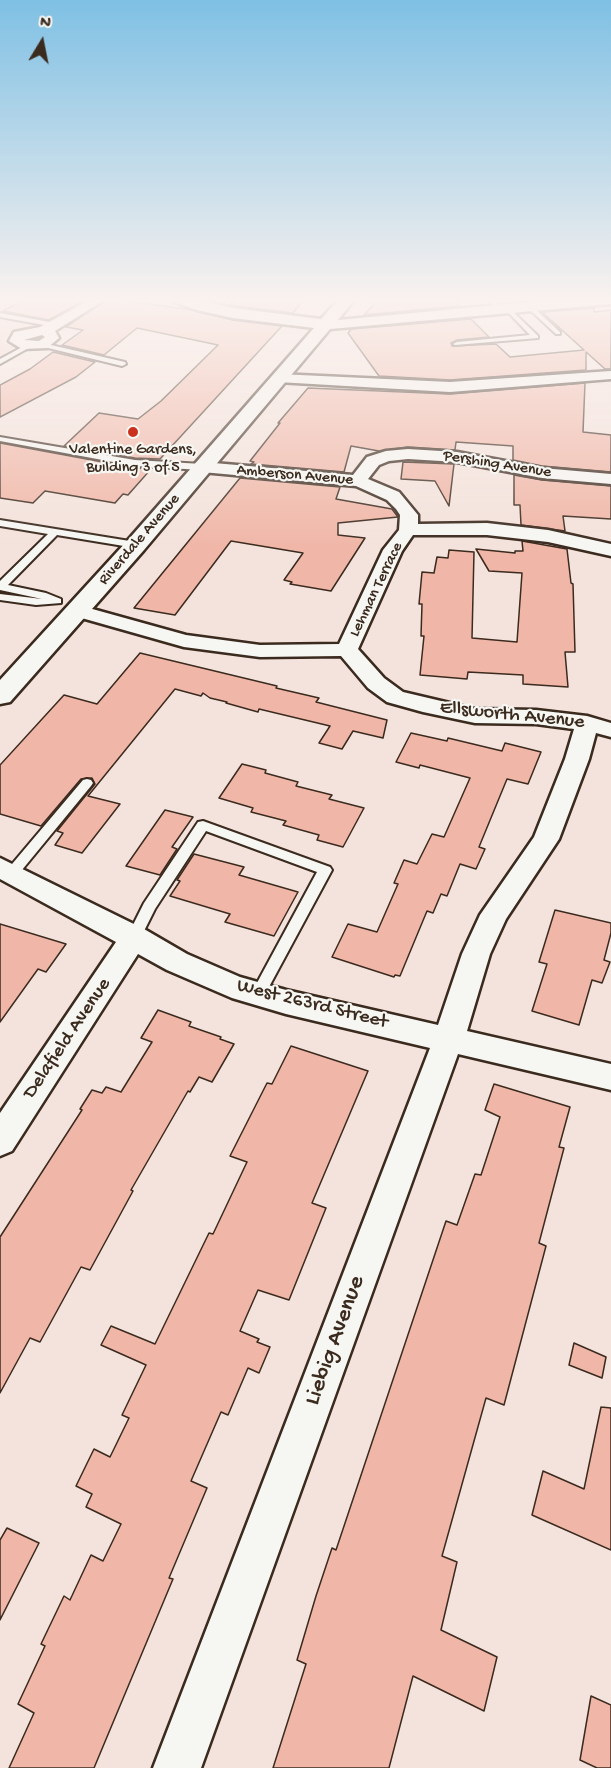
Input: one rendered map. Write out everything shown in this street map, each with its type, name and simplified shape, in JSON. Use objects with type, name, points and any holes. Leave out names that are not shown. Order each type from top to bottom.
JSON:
[{"type":"main road","name":"Riverdale Avenue","points":[[0,696],[73,606],[136,545],[275,382]]},
{"type":"street","points":[[331,382],[450,387],[538,382]]},
{"type":"street","name":"Pershing Avenue","points":[[358,482],[373,461],[386,456],[408,454],[457,457],[542,473],[611,479]]},
{"type":"street","name":"Amberson Avenue","points":[[202,467],[358,482],[378,488],[403,506],[409,515],[408,530]]},
{"type":"street","points":[[408,530],[487,530],[548,536],[611,550]]},
{"type":"street","name":"Lehman Terrace","points":[[347,650],[393,550],[408,530]]},
{"type":"street","points":[[73,606],[184,641],[260,651],[347,650]]},
{"type":"street","name":"Ellsworth Avenue","points":[[347,650],[376,683],[395,697],[475,716],[536,717],[599,726]]},
{"type":"street","name":"Liebig Avenue","points":[[177,1768],[449,1038],[476,954],[494,915],[546,839],[577,759],[599,726]]},
{"type":"street","name":"West 263rd Street","points":[[6,870],[177,962],[258,994],[611,1077]]},
{"type":"street","name":"Delafield Avenue","points":[[0,1141],[134,938]]},
{"type":"lane","points":[[0,440],[135,463],[202,467]]},
{"type":"lane","points":[[0,523],[136,545]]},
{"type":"lane","points":[[54,533],[0,589],[36,602],[73,606]]},
{"type":"lane","points":[[6,870],[87,783]]},
{"type":"lane","points":[[134,938],[149,908],[203,825],[325,870],[258,994]]},
{"type":"building","points":[[7,382],[67,382],[0,417],[0,385]]},
{"type":"building","points":[[181,382],[231,382],[160,459],[135,458],[64,446],[99,413],[138,419]]},
{"type":"building","points":[[585,383],[583,432],[611,435],[611,472],[542,466],[513,460],[513,446],[456,442],[455,450],[408,447],[379,451],[351,446],[344,472],[251,464],[254,462],[250,461],[308,388],[450,394]]},
{"type":"building","points":[[0,443],[151,469],[128,495],[123,494],[115,503],[45,491],[33,503],[0,498]]},
{"type":"building","points":[[403,462],[454,464],[449,506],[435,481],[401,479]]},
{"type":"building","points":[[514,475],[542,480],[611,486],[611,519],[563,516],[565,531],[521,525],[520,505],[514,505]]},
{"type":"building","points":[[240,478],[340,487],[336,499],[392,509],[398,517],[338,523],[338,535],[365,538],[331,591],[290,584],[292,582],[284,580],[303,553],[231,541],[175,615],[134,608]]},
{"type":"building","points":[[522,541],[567,549],[571,583],[573,584],[575,652],[565,652],[568,687],[523,684],[523,675],[468,672],[467,679],[420,675],[424,636],[421,636],[422,604],[419,604],[422,572],[434,573],[437,557],[448,558],[449,550],[474,552],[472,638],[517,642],[522,573],[489,571],[476,549],[515,553],[515,551],[523,551]]},
{"type":"building","points":[[140,653],[277,686],[276,688],[319,698],[316,702],[387,720],[383,738],[353,731],[342,749],[319,743],[330,726],[259,709],[258,712],[210,698],[203,693],[201,696],[175,689],[88,796],[120,804],[82,853],[55,845],[63,833],[57,831],[95,784],[92,778],[81,779],[41,826],[0,814],[0,765],[64,695],[97,704]]},
{"type":"building","points":[[411,733],[447,741],[448,738],[502,751],[505,743],[541,752],[528,784],[507,779],[479,847],[485,849],[476,869],[460,864],[447,896],[441,894],[433,913],[427,911],[400,976],[395,975],[394,977],[332,957],[348,924],[377,932],[398,884],[394,883],[404,860],[417,864],[432,834],[444,837],[470,778],[420,765],[419,768],[396,762]]},
{"type":"building","points":[[242,764],[298,782],[296,786],[332,795],[329,799],[364,808],[343,847],[317,840],[319,835],[283,825],[286,821],[251,812],[253,808],[219,798]]},
{"type":"building","points":[[165,810],[193,817],[172,847],[177,849],[160,875],[126,866]]},
{"type":"building","points":[[194,854],[244,867],[239,875],[298,892],[274,936],[225,922],[230,914],[170,896],[180,881],[177,880]]},
{"type":"building","points":[[555,910],[611,923],[611,933],[604,960],[610,962],[602,983],[592,980],[579,1025],[532,1011],[547,964],[539,962]]},
{"type":"building","points":[[0,924],[66,944],[46,972],[38,969],[0,1022]]},
{"type":"building","points":[[158,1010],[191,1022],[189,1026],[234,1044],[212,1082],[199,1077],[190,1092],[188,1091],[131,1190],[133,1191],[90,1270],[81,1267],[40,1342],[30,1338],[0,1393],[0,1237],[82,1110],[80,1109],[92,1090],[102,1093],[106,1087],[121,1092],[152,1042],[141,1038]]},
{"type":"building","points":[[291,1046],[368,1071],[312,1203],[326,1208],[289,1300],[258,1290],[240,1331],[259,1339],[257,1342],[270,1347],[259,1373],[248,1368],[228,1415],[221,1412],[191,1481],[207,1488],[169,1578],[173,1579],[94,1768],[9,1768],[34,1713],[18,1704],[45,1646],[41,1644],[64,1596],[70,1600],[91,1555],[103,1561],[121,1524],[86,1507],[92,1494],[76,1486],[94,1449],[110,1457],[129,1418],[122,1415],[146,1365],[101,1345],[111,1326],[155,1344],[209,1233],[213,1234],[247,1162],[230,1156],[267,1083],[272,1084]]},
{"type":"building","points":[[494,1084],[570,1107],[559,1147],[564,1148],[539,1243],[546,1246],[504,1405],[486,1398],[442,1556],[457,1562],[441,1630],[497,1657],[484,1711],[413,1676],[389,1768],[273,1768],[306,1664],[297,1660],[316,1596],[332,1548],[336,1550],[446,1221],[457,1225],[475,1174],[481,1175],[500,1117],[485,1110]]},
{"type":"building","points":[[574,1343],[606,1357],[602,1378],[569,1365]]},
{"type":"building","points":[[601,1407],[611,1408],[611,1550],[532,1515],[543,1471],[584,1489]]},
{"type":"building","points":[[7,1528],[39,1543],[0,1620],[0,1540]]},
{"type":"building","points":[[591,1696],[611,1705],[611,1768],[597,1768],[580,1760]]},
{"type":"place","name":"Valentine Gardens, Building 3 of 5","points":[[133,432]]}]
